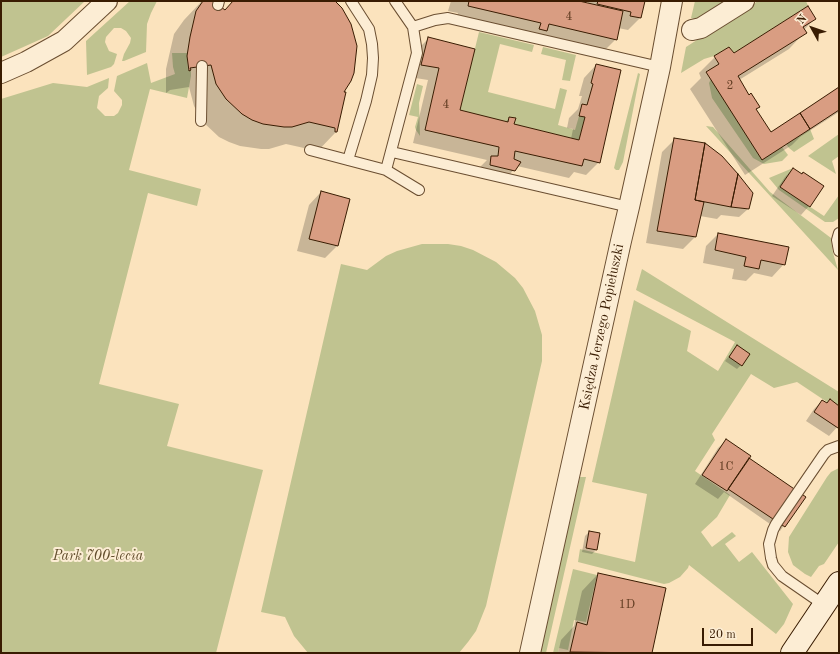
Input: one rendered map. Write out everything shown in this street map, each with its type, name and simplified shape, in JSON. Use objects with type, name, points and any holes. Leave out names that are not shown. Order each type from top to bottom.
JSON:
[{"type":"main road","points":[[792,653],[839,583]]},
{"type":"street","points":[[1,73],[26,62],[64,41],[107,1]]},
{"type":"street","name":"Księdza Jerzego Popiełuszki","points":[[530,653],[660,67],[672,1]]},
{"type":"street","points":[[692,30],[701,28],[744,1]]},
{"type":"lane","points":[[348,160],[366,101],[372,76],[373,58],[369,29],[351,1]]},
{"type":"lane","points":[[386,170],[417,53],[413,27],[395,1]]},
{"type":"lane","points":[[413,27],[435,20],[448,18],[660,67]]},
{"type":"lane","points":[[201,121],[202,66]]},
{"type":"lane","points":[[310,150],[386,170],[419,190]]},
{"type":"lane","points":[[392,152],[629,207]]},
{"type":"lane","points":[[839,233],[837,240],[839,251]]},
{"type":"lane","points":[[824,605],[782,576],[773,565],[769,544],[776,524],[824,454],[828,450],[839,446]]},
{"type":"green space","points":[[1,1],[85,1],[48,36],[1,57]]},
{"type":"green space","points":[[130,1],[157,1],[147,24],[146,52],[122,61],[131,38],[126,31],[121,28],[114,28],[106,37],[105,42],[109,51],[117,54],[114,64],[111,67],[87,75],[86,41]]},
{"type":"green space","points":[[695,1],[729,1],[699,20],[691,18]]},
{"type":"green space","points":[[758,1],[806,1],[808,6],[734,53],[729,47],[714,56],[704,59],[681,73],[686,47]]},
{"type":"green space","points":[[479,32],[534,45],[532,52],[500,44],[488,92],[555,109],[560,88],[567,90],[558,125],[575,130],[579,116],[585,117],[579,140],[514,124],[515,118],[509,117],[508,122],[460,110]]},
{"type":"green space","points":[[543,47],[576,55],[570,81],[562,80],[566,60],[541,54]]},
{"type":"green space","name":"Park 700-lecia","points":[[172,53],[187,53],[188,70],[191,70],[191,76],[187,98],[150,89],[129,170],[201,189],[197,206],[148,193],[99,384],[179,404],[167,446],[263,470],[216,653],[1,653],[1,99],[53,83],[87,87],[109,78],[108,88],[99,96],[97,108],[105,116],[114,116],[118,113],[122,105],[122,100],[114,91],[117,76],[147,63],[151,83],[175,74]]},
{"type":"green space","points":[[638,73],[640,74],[623,162],[619,170],[616,170],[614,168]]},
{"type":"green space","points":[[711,79],[782,147],[788,155],[782,161],[764,164],[753,158],[712,98],[709,83]]},
{"type":"green space","points":[[417,84],[423,86],[419,103],[420,136],[415,127],[418,117],[409,115]]},
{"type":"green space","points":[[706,126],[713,127],[770,192],[831,238],[833,253],[838,270]]},
{"type":"green space","points":[[810,129],[814,139],[794,152],[789,148],[786,144]]},
{"type":"green space","points":[[839,134],[839,156],[832,161],[836,174],[808,156]]},
{"type":"green space","points":[[793,168],[780,187],[824,216],[839,195],[839,218],[833,222],[825,222],[779,190],[769,178]]},
{"type":"green space","points":[[422,244],[448,244],[461,246],[473,250],[496,262],[515,278],[523,288],[535,311],[542,335],[542,361],[486,606],[476,631],[459,653],[308,653],[294,636],[285,617],[261,612],[341,264],[367,270],[386,256],[397,251]]},
{"type":"green space","points":[[642,269],[839,392],[839,410],[797,382],[774,388],[751,374],[712,434],[715,440],[695,471],[730,495],[717,517],[701,532],[712,547],[732,532],[736,536],[725,544],[739,562],[752,552],[793,604],[784,624],[776,634],[689,565],[680,577],[664,584],[578,562],[580,549],[635,562],[647,494],[592,482],[634,300],[691,331],[687,351],[718,371],[735,342],[636,290]]},
{"type":"green space","points":[[839,468],[839,542],[824,564],[819,566],[811,577],[793,565],[788,552],[789,537],[827,477],[831,472]]},
{"type":"green space","points":[[580,477],[586,477],[546,653],[539,653]]},
{"type":"green space","points":[[573,569],[597,575],[586,622],[574,620],[568,650],[559,648],[558,653],[553,653]]},
{"type":"building","points":[[203,1],[213,1],[225,10],[233,1],[335,1],[342,8],[351,24],[357,46],[354,73],[344,92],[346,92],[337,132],[335,132],[335,128],[309,122],[292,127],[284,127],[263,124],[252,120],[242,114],[226,99],[216,84],[211,65],[190,68],[191,70],[189,71],[187,56],[190,37],[196,11]]},
{"type":"building","points":[[469,1],[579,1],[623,11],[617,40],[549,24],[547,31],[539,29],[541,23],[468,6]]},
{"type":"building","points":[[598,1],[645,1],[641,18],[630,16],[631,12],[597,4]]},
{"type":"building","points":[[808,6],[816,19],[803,27],[807,33],[738,76],[749,95],[751,93],[760,107],[756,109],[771,132],[800,113],[810,129],[762,160],[706,72],[719,64],[714,56],[729,47],[734,53]]},
{"type":"building","points":[[428,37],[475,49],[460,110],[508,122],[509,117],[516,118],[514,124],[579,140],[585,117],[579,116],[582,104],[587,105],[593,84],[591,83],[596,64],[621,70],[600,163],[584,159],[582,166],[515,151],[514,159],[521,162],[515,171],[490,165],[491,156],[498,156],[499,147],[425,130],[439,68],[421,65]]},
{"type":"building","points":[[839,87],[839,110],[810,129],[800,113]]},
{"type":"building","points":[[674,138],[705,143],[695,200],[704,202],[696,237],[657,231]]},
{"type":"building","points":[[705,143],[722,156],[738,174],[731,207],[695,200]]},
{"type":"building","points":[[793,168],[802,174],[803,172],[824,186],[810,207],[780,187]]},
{"type":"building","points":[[738,174],[753,193],[749,209],[731,207]]},
{"type":"building","points":[[321,191],[350,199],[338,246],[309,239]]},
{"type":"building","points":[[718,233],[789,247],[785,265],[761,260],[759,269],[744,266],[746,257],[715,250]]},
{"type":"building","points":[[737,345],[750,354],[742,366],[729,357]]},
{"type":"building","points":[[830,399],[839,406],[838,428],[814,412],[822,400],[827,403]]},
{"type":"building","points":[[726,439],[751,456],[727,491],[702,475]]},
{"type":"building","points":[[749,458],[806,497],[785,527],[728,489]]},
{"type":"building","points":[[589,531],[600,533],[597,550],[586,548]]},
{"type":"building","points":[[598,573],[666,588],[652,653],[570,652],[577,622],[587,625]]}]
